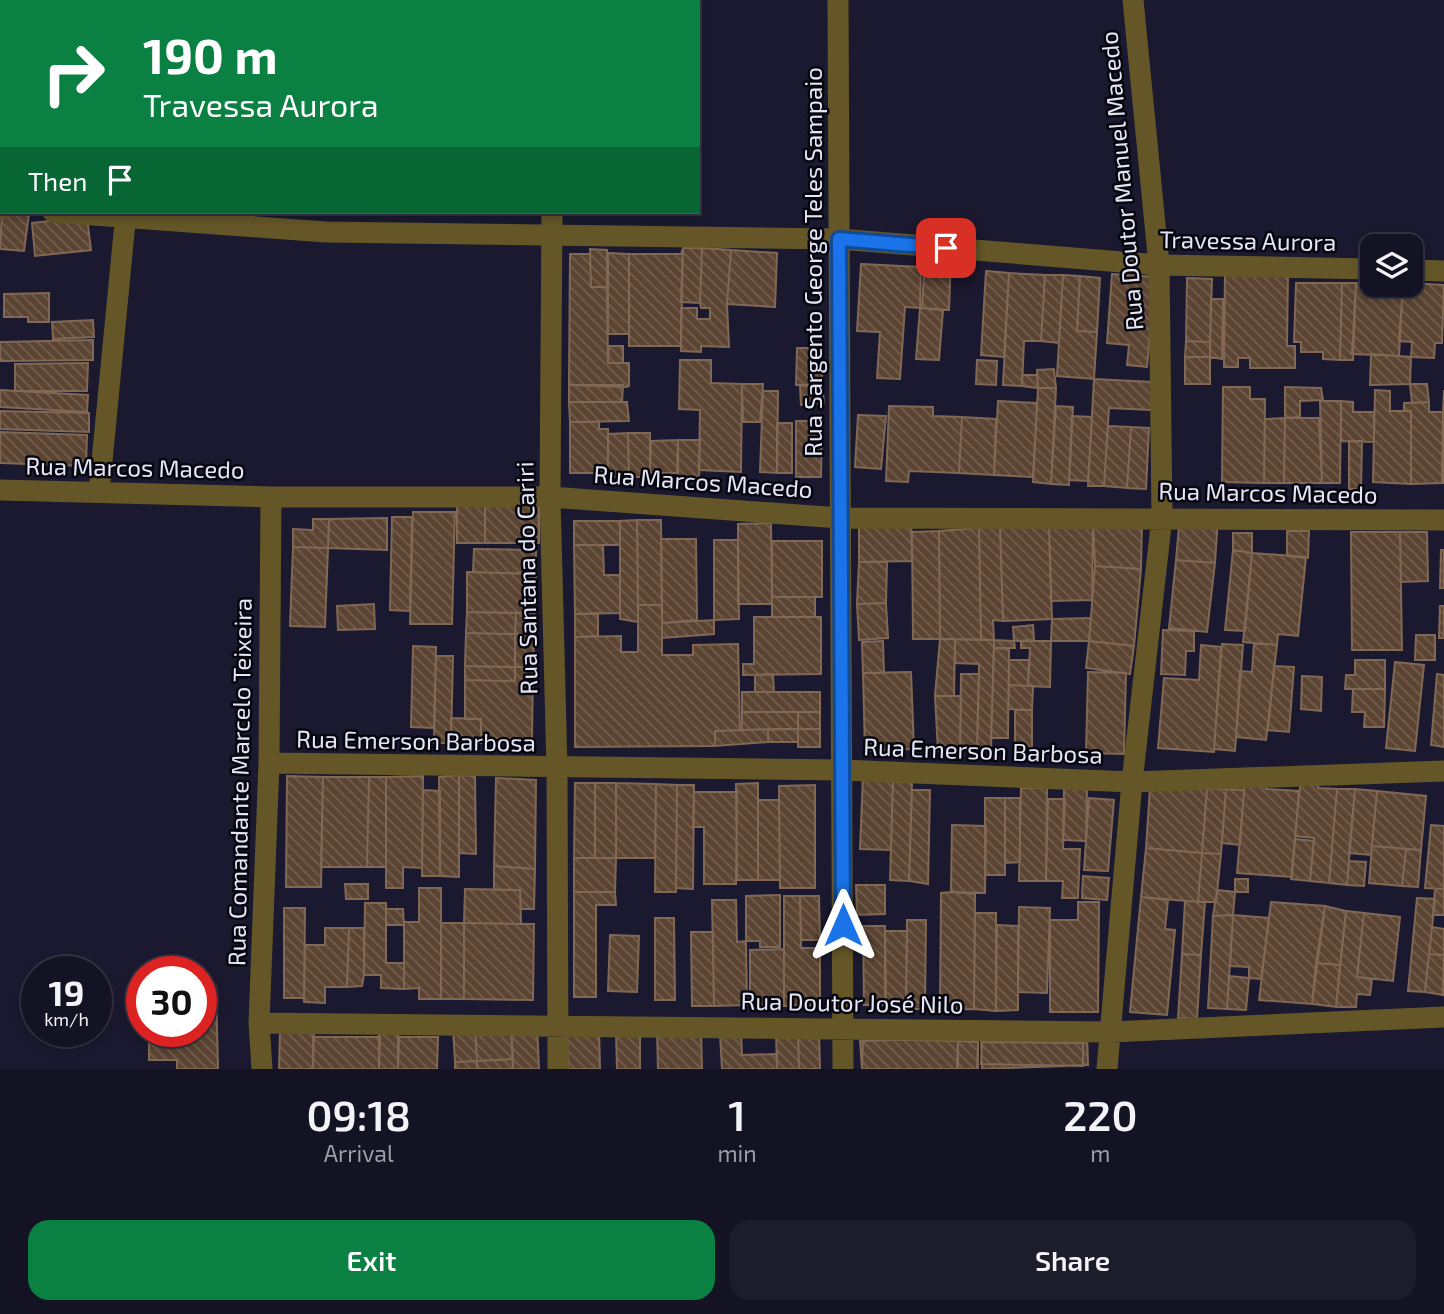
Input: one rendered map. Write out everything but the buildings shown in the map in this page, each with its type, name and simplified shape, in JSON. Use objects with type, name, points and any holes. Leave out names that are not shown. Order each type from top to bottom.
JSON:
[{"type":"street","name":"Rua Sargento George Teles Sampaio","points":[[838,0],[843,1069]]},
{"type":"street","name":"Rua Doutor Manuel Macedo","points":[[1107,1069],[1132,782],[1162,517],[1159,265],[1133,0]]},
{"type":"street","name":"Travessa Aurora","points":[[126,214],[552,235],[839,239],[1159,265],[1360,269]]},
{"type":"street","points":[[99,492],[126,214]]},
{"type":"street","name":"Rua Santana do Cariri","points":[[552,214],[550,497],[557,769],[558,1069]]},
{"type":"street","points":[[1423,270],[1444,271]]},
{"type":"street","name":"Rua Marcos Macedo","points":[[0,490],[271,497],[550,497],[840,517],[1444,520]]},
{"type":"street","name":"Rua Comandante Marcelo Teixeira","points":[[262,1069],[259,1023],[269,763],[271,497]]},
{"type":"street","name":"Rua Emerson Barbosa","points":[[269,763],[842,771],[1132,782],[1444,771]]},
{"type":"street","name":"Rua Doutor José Nilo","points":[[259,1023],[558,1024],[1110,1032],[1444,1017]]},
{"type":"route","points":[[843,925],[839,239],[946,248]]}]
